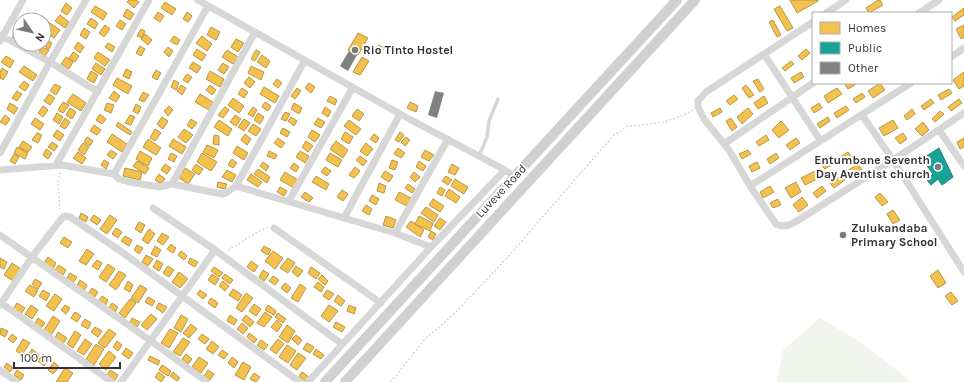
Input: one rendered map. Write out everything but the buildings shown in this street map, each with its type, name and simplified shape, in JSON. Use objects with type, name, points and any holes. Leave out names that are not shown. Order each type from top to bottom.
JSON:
[{"type":"street","points":[[23,0],[1,38],[50,62],[98,92]]},
{"type":"street","points":[[0,153],[86,0]]},
{"type":"street","points":[[59,165],[149,0]]},
{"type":"street","points":[[198,0],[400,114],[505,170],[515,177]]},
{"type":"street","name":"Luveve Road","points":[[325,382],[677,0]]},
{"type":"street","name":"Luveve Road","points":[[346,382],[695,0]]},
{"type":"street","points":[[828,12],[846,0]]},
{"type":"street","points":[[921,12],[939,0]]},
{"type":"street","points":[[114,174],[208,6]]},
{"type":"street","points":[[812,23],[706,92],[698,101],[698,107],[704,119],[724,144],[776,224],[780,226],[788,226],[964,113]]},
{"type":"street","points":[[172,184],[256,32]]},
{"type":"street","points":[[952,56],[964,48]]},
{"type":"street","points":[[764,54],[820,140]]},
{"type":"street","points":[[0,170],[59,165],[114,174],[119,179],[129,182],[160,187],[172,184],[222,194],[226,193],[236,186],[305,60]]},
{"type":"street","points":[[724,144],[812,84]]},
{"type":"street","points":[[750,186],[909,84]]},
{"type":"street","points":[[289,201],[353,87]]},
{"type":"street","points":[[344,218],[400,114]]},
{"type":"street","points":[[862,115],[893,160],[964,272]]},
{"type":"street","points":[[939,130],[964,166]]},
{"type":"street","points":[[395,233],[448,139]]},
{"type":"street","points":[[308,382],[431,247],[505,170]]},
{"type":"street","points":[[236,186],[395,233],[431,247]]},
{"type":"street","points":[[153,208],[218,253],[342,344]]},
{"type":"street","points":[[112,382],[0,304],[32,257],[65,216],[76,220],[300,382]]},
{"type":"street","points":[[274,228],[381,303]]},
{"type":"street","points":[[0,235],[207,382]]},
{"type":"street","points":[[121,382],[183,296],[218,253]]},
{"type":"street","points":[[0,370],[17,382]]},
{"type":"lane","points":[[479,156],[487,137],[488,121],[498,99]]},
{"type":"path","points":[[391,382],[429,335],[455,313],[500,265],[613,136],[627,126],[664,122],[684,115],[698,107]]},
{"type":"path","points":[[59,165],[58,183],[62,218]]},
{"type":"path","points":[[218,253],[264,228],[274,228]]},
{"type":"shaded area","points":[[820,318],[860,342],[912,382],[777,382],[783,350]]},
{"type":"place","name":"Rio Tinto Hostel","points":[[355,50]]},
{"type":"place","name":"Entumbane Seventh Day Aventist church","points":[[938,167]]},
{"type":"place","name":"Zulukandaba Primary School","points":[[843,235]]}]
